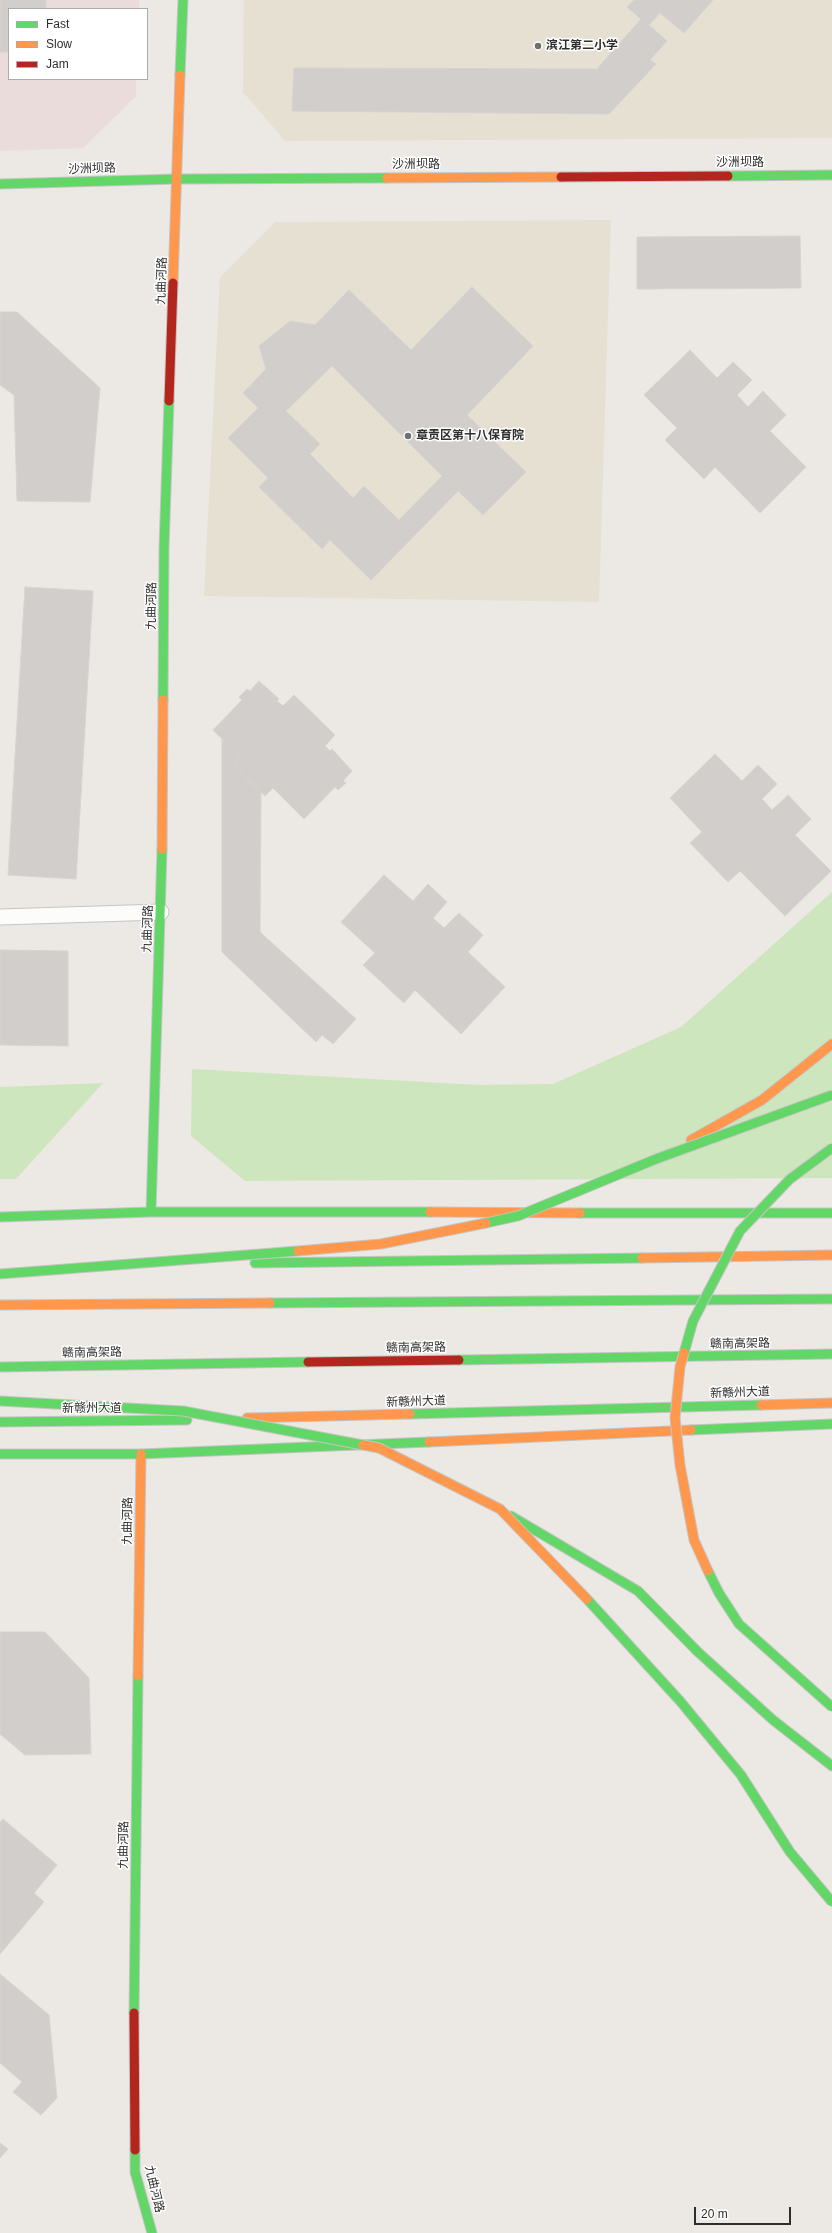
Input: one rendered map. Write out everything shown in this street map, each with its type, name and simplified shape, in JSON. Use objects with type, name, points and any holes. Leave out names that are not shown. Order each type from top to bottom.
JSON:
[{"type":"main road","name":"九曲河路","points":[[151,1212],[161,912],[164,548],[183,0]]},
{"type":"main road","name":"沙洲坝路","points":[[0,184],[177,179],[832,175]]},
{"type":"main road","points":[[656,1159],[762,1100],[832,1044]]},
{"type":"main road","points":[[0,1274],[381,1244],[518,1216],[656,1159],[832,1096]]},
{"type":"main road","points":[[832,1148],[790,1179],[740,1231],[693,1321],[680,1367],[675,1418],[680,1465],[694,1540],[719,1593],[739,1624],[832,1707]]},
{"type":"main road","points":[[0,1217],[151,1212],[832,1213]]},
{"type":"main road","points":[[0,1267],[832,1255]]},
{"type":"main road","points":[[0,1305],[832,1299]]},
{"type":"main road","name":"赣南高架路","points":[[0,1367],[832,1354]]},
{"type":"main road","points":[[0,1401],[183,1411],[379,1448],[500,1509],[638,1591],[698,1652],[773,1720],[832,1766]]},
{"type":"main road","name":"新赣州大道","points":[[0,1422],[163,1420],[832,1403]]},
{"type":"main road","points":[[0,1454],[141,1454],[832,1424]]},
{"type":"main road","name":"九曲河路","points":[[141,1454],[134,1994],[135,2172],[152,2233]]},
{"type":"main road","points":[[500,1509],[618,1631],[680,1702],[741,1775],[790,1852],[832,1902]]},
{"type":"lane","points":[[0,917],[161,912]]},
{"type":"shaded area","points":[[0,0],[139,0],[139,8],[8,8],[8,80],[136,80],[136,96],[83,148],[0,151]]},
{"type":"shaded area","name":"滨江第二小学","points":[[244,0],[832,0],[832,138],[285,141],[243,92]]},
{"type":"shaded area","name":"章贡区第十八保育院","points":[[611,220],[599,602],[204,596],[220,277],[275,222]]},
{"type":"green space","points":[[832,892],[832,1178],[245,1181],[191,1136],[192,1069],[479,1085],[553,1084],[681,1027]]},
{"type":"green space","points":[[103,1083],[16,1179],[0,1179],[0,1087]]},
{"type":"building","points":[[0,0],[46,0],[46,8],[8,8],[8,52],[0,52]]},
{"type":"building","points":[[634,0],[713,0],[684,33],[660,13],[649,25],[667,41],[650,60],[656,64],[609,114],[292,111],[294,68],[597,69],[641,19],[627,7]]},
{"type":"building","points":[[800,236],[801,288],[637,289],[637,237]]},
{"type":"building","points":[[472,287],[533,346],[467,415],[526,472],[483,515],[458,491],[371,580],[330,540],[322,549],[259,487],[268,478],[228,438],[258,408],[243,393],[266,369],[259,346],[290,321],[315,325],[349,290],[411,350]],"holes":[[[332,366],[442,476],[399,520],[364,486],[353,498],[310,454],[320,444],[286,411]]]},
{"type":"building","points":[[0,312],[17,312],[100,388],[90,502],[17,501],[14,395],[0,385]]},
{"type":"building","points":[[690,350],[717,378],[733,362],[752,380],[737,395],[748,407],[763,391],[786,415],[770,431],[806,467],[760,513],[715,467],[704,479],[665,440],[677,428],[644,395]]},
{"type":"building","points":[[25,587],[93,591],[76,879],[8,875]]},
{"type":"building","points":[[259,681],[279,699],[277,701],[283,706],[294,695],[335,735],[325,746],[330,751],[332,749],[352,771],[343,781],[346,783],[338,790],[335,787],[304,819],[273,788],[265,796],[233,765],[240,757],[213,730],[242,700],[239,697],[247,689],[250,691]]},
{"type":"building","points":[[222,739],[240,757],[233,765],[261,792],[260,932],[356,1019],[333,1044],[322,1035],[316,1042],[222,952]]},
{"type":"building","points":[[715,754],[742,781],[758,765],[777,784],[762,799],[772,810],[788,795],[811,819],[795,835],[831,871],[785,916],[740,871],[728,882],[690,843],[702,832],[670,798]]},
{"type":"building","points":[[384,875],[413,901],[428,884],[447,902],[433,918],[444,928],[459,913],[483,935],[468,952],[505,987],[461,1034],[415,990],[404,1003],[363,965],[375,953],[341,922]]},
{"type":"building","points":[[0,950],[68,951],[68,1046],[0,1045]]},
{"type":"building","points":[[0,1632],[45,1632],[89,1678],[91,1754],[25,1755],[0,1734]]},
{"type":"building","points":[[3,1819],[57,1865],[34,1893],[44,1902],[0,1954],[0,1822]]},
{"type":"building","points":[[0,1974],[49,2015],[57,2098],[41,2115],[13,2092],[22,2082],[0,2063]]},
{"type":"building","points":[[0,2143],[8,2149],[0,2158]]},
{"type":"traffic: fast","points":[[180,75],[183,0]]},
{"type":"traffic: fast","points":[[728,176],[832,175]]},
{"type":"traffic: fast","points":[[0,184],[177,179],[387,178]]},
{"type":"traffic: fast","points":[[163,700],[164,548],[169,401]]},
{"type":"traffic: fast","points":[[151,1212],[162,849]]},
{"type":"traffic: fast","points":[[486,1223],[518,1216],[656,1159],[832,1095]]},
{"type":"traffic: fast","points":[[684,1353],[693,1321],[740,1231],[790,1179],[832,1148]]},
{"type":"traffic: fast","points":[[0,1217],[151,1212],[430,1212]]},
{"type":"traffic: fast","points":[[580,1213],[832,1213]]},
{"type":"traffic: fast","points":[[0,1274],[298,1251]]},
{"type":"traffic: fast","points":[[255,1263],[642,1258]]},
{"type":"traffic: fast","points":[[270,1303],[832,1299]]},
{"type":"traffic: fast","points":[[459,1360],[832,1354]]},
{"type":"traffic: fast","points":[[0,1367],[308,1362]]},
{"type":"traffic: fast","points":[[0,1401],[183,1411],[363,1445]]},
{"type":"traffic: fast","points":[[410,1414],[761,1405]]},
{"type":"traffic: fast","points":[[0,1422],[187,1420]]},
{"type":"traffic: fast","points":[[691,1430],[832,1424]]},
{"type":"traffic: fast","points":[[0,1454],[141,1454],[429,1442]]},
{"type":"traffic: fast","points":[[511,1516],[638,1591],[698,1652],[773,1720],[832,1766]]},
{"type":"traffic: fast","points":[[708,1571],[719,1593],[739,1624],[832,1707]]},
{"type":"traffic: fast","points":[[587,1599],[680,1701],[741,1775],[790,1852],[832,1902]]},
{"type":"traffic: fast","points":[[134,2013],[138,1676]]},
{"type":"traffic: fast","points":[[135,2150],[135,2172],[152,2233]]},
{"type":"traffic: slow","points":[[173,283],[180,75]]},
{"type":"traffic: slow","points":[[387,178],[561,177]]},
{"type":"traffic: slow","points":[[162,849],[163,700]]},
{"type":"traffic: slow","points":[[691,1140],[762,1100],[832,1044]]},
{"type":"traffic: slow","points":[[430,1212],[580,1213]]},
{"type":"traffic: slow","points":[[298,1251],[381,1244],[486,1223]]},
{"type":"traffic: slow","points":[[642,1258],[832,1255]]},
{"type":"traffic: slow","points":[[0,1305],[270,1303]]},
{"type":"traffic: slow","points":[[684,1353],[680,1367],[675,1418],[680,1465],[694,1540],[708,1571]]},
{"type":"traffic: slow","points":[[761,1405],[832,1403]]},
{"type":"traffic: slow","points":[[247,1418],[410,1414]]},
{"type":"traffic: slow","points":[[429,1442],[691,1430]]},
{"type":"traffic: slow","points":[[363,1445],[379,1448],[500,1509],[587,1599]]},
{"type":"traffic: slow","points":[[138,1676],[141,1454]]},
{"type":"traffic: jam","points":[[561,177],[728,176]]},
{"type":"traffic: jam","points":[[169,401],[173,283]]},
{"type":"traffic: jam","points":[[308,1362],[459,1360]]},
{"type":"traffic: jam","points":[[134,2013],[135,2150]]},
{"type":"place","name":"滨江第二小学","points":[[538,46]]},
{"type":"place","name":"章贡区第十八保育院","points":[[408,436]]}]
